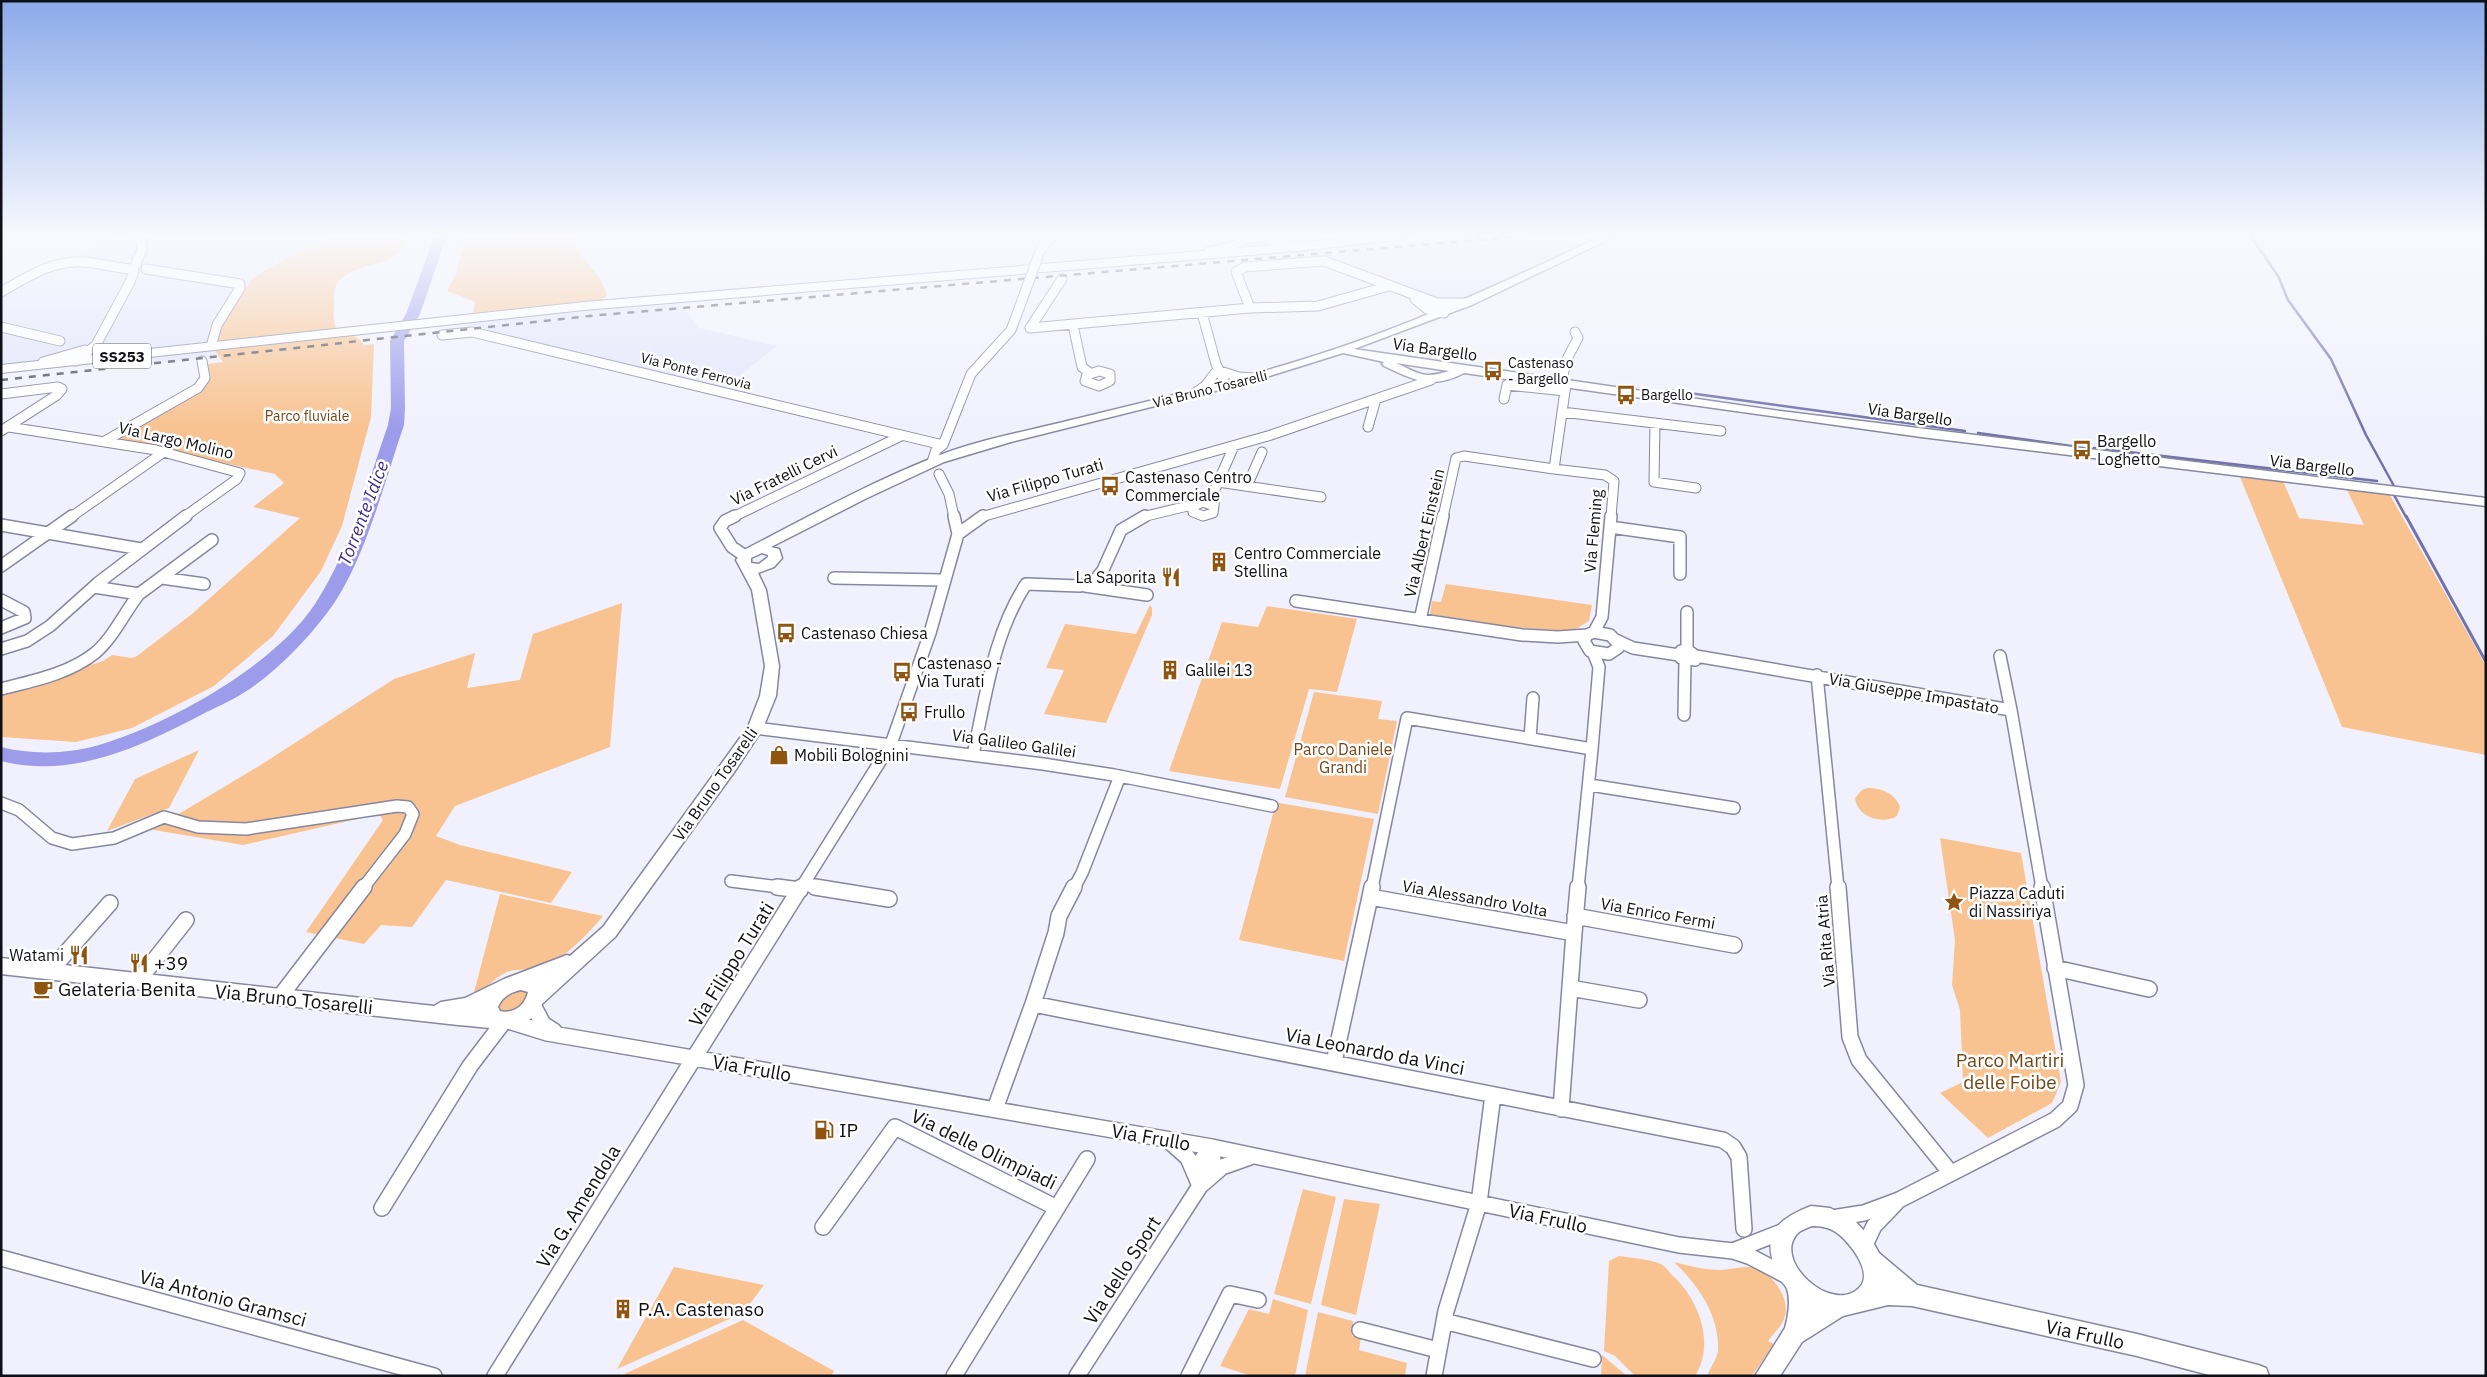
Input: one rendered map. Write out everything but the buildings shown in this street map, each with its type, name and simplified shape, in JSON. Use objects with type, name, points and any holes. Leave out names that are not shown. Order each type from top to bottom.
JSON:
[{"type":"main road","name":"SS253","points":[[1,369],[80,356],[167,351],[661,299]]},
{"type":"street","points":[[80,356],[96,344],[121,299]]},
{"type":"street","points":[[105,441],[198,388],[205,378],[206,352],[217,325],[233,299]]},
{"type":"street","points":[[936,460],[936,450],[943,445],[971,374],[1010,330],[1022,299]]},
{"type":"street","points":[[1049,299],[1030,328],[1250,308],[1318,306],[1342,299]]},
{"type":"street","points":[[1247,299],[1250,308]]},
{"type":"street","points":[[1426,299],[1442,306],[1444,313]]},
{"type":"street","points":[[1348,354],[1476,299]]},
{"type":"street","points":[[1417,301],[1432,311],[1444,313]]},
{"type":"street","points":[[1411,326],[1421,312],[1417,301]]},
{"type":"street","points":[[1437,303],[1470,302]]},
{"type":"street","points":[[1202,313],[1217,369],[1218,380],[1226,385]]},
{"type":"street","points":[[1073,325],[1082,367],[1090,373]]},
{"type":"street","points":[[1,327],[60,341]]},
{"type":"street","name":"Via Ponte Ferrovia","points":[[442,335],[472,332],[943,445],[951,450],[964,451]]},
{"type":"street","points":[[1554,469],[1567,359],[1578,338],[1575,332]]},
{"type":"street","points":[[96,344],[103,350],[114,352],[167,351]]},
{"type":"street","name":"Via Bargello","points":[[1348,354],[1388,364],[1409,375],[1431,380]]},
{"type":"street","name":"Via Bargello","points":[[1307,362],[1357,354],[1564,386],[2094,456],[2486,502]]},
{"type":"street","name":"Via Bruno Tosarelli","points":[[535,1001],[609,932],[755,728],[768,696],[772,674],[759,590],[751,558],[860,496],[936,460],[964,451],[1255,378],[1307,362]]},
{"type":"street","points":[[1217,369],[1239,377],[1255,378]]},
{"type":"street","points":[[1194,393],[1205,386],[1217,369]]},
{"type":"street","name":"Via Filippo Turati","points":[[695,1058],[891,744],[930,633],[943,580],[958,534],[983,516],[1234,446],[1431,380],[1457,372],[1473,371]]},
{"type":"street","name":"Via Bargello","points":[[1409,375],[1412,382],[1409,388]]},
{"type":"street","name":"Via Bargello","points":[[1504,399],[1507,385],[1564,386]]},
{"type":"street","points":[[1,394],[58,387],[62,389],[58,395],[5,429]]},
{"type":"street","points":[[1368,427],[1376,399]]},
{"type":"street","points":[[1562,412],[1721,431]]},
{"type":"street","points":[[1655,423],[1654,482],[1696,488]]},
{"type":"street","name":"Via Largo Molino","points":[[1,649],[27,640],[50,626],[141,549],[229,485],[240,473],[164,452],[105,441],[5,429]]},
{"type":"street","name":"Via Fratelli Cervi","points":[[751,558],[732,547],[720,528],[720,524],[901,436]]},
{"type":"street","points":[[1196,507],[1200,525],[1212,510],[1216,486],[1234,446]]},
{"type":"street","points":[[1,566],[164,452]]},
{"type":"street","points":[[1247,486],[1262,452]]},
{"type":"street","name":"Via Albert Einstein","points":[[1420,620],[1456,458],[1464,456],[1554,469]]},
{"type":"street","name":"Via Fleming","points":[[1554,469],[1605,475],[1612,479],[1602,617],[1614,644]]},
{"type":"street","points":[[939,474],[949,494],[958,534]]},
{"type":"street","points":[[1196,507],[1216,486],[1247,486],[1321,497]]},
{"type":"street","points":[[1083,586],[1094,582],[1102,570],[1121,530],[1134,521],[1171,509],[1196,507],[1206,502],[1212,510]]},
{"type":"street","points":[[1,525],[141,549]]},
{"type":"street","points":[[1610,527],[1680,537],[1680,574]]},
{"type":"street","name":"Via Bruno Tosarelli","points":[[759,590],[772,559],[802,528]]},
{"type":"street","points":[[1,689],[72,666],[90,655],[103,644],[139,594],[212,540]]},
{"type":"street","points":[[767,549],[772,559],[760,568],[751,558],[767,549]]},
{"type":"street","points":[[162,578],[204,584]]},
{"type":"street","points":[[834,578],[943,580]]},
{"type":"street","points":[[973,755],[996,644],[1015,601],[1026,584],[1036,581],[1147,595]]},
{"type":"street","points":[[94,587],[139,594]]},
{"type":"street","points":[[1,600],[24,612],[25,618],[1,628]]},
{"type":"street","points":[[1296,601],[1522,635],[1558,637],[1590,634],[1614,644]]},
{"type":"street","points":[[1684,715],[1687,655],[1686,612]]},
{"type":"street","name":"Via Fleming","points":[[1590,634],[1602,617]]},
{"type":"street","points":[[1590,634],[1584,641],[1590,650]]},
{"type":"street","points":[[1558,637],[1601,654],[1614,644]]},
{"type":"street","points":[[1599,667],[1614,644]]},
{"type":"street","name":"Via Giuseppe Impastato","points":[[1614,644],[1817,675],[2011,710]]},
{"type":"street","name":"Via Enrico Fermi","points":[[1561,1109],[1575,916],[1590,785],[1599,667],[1590,650]]},
{"type":"street","name":"Via Giuseppe Impastato","points":[[1827,1218],[1864,1214],[1899,1200],[1950,1172],[2055,1120],[2070,1106],[2076,1085],[2000,656]]},
{"type":"street","name":"Via Rita Atria","points":[[1817,675],[1837,870],[1850,1037],[1854,1051],[1863,1065],[1950,1172]]},
{"type":"street","points":[[1530,738],[1533,698]]},
{"type":"street","points":[[1334,1062],[1407,718],[1592,749]]},
{"type":"street","name":"Via Galileo Galilei","points":[[755,728],[891,744],[1120,776],[1272,806]]},
{"type":"street","points":[[995,1109],[1033,1004],[1056,933],[1059,916],[1082,872],[1120,776]]},
{"type":"street","points":[[1590,785],[1734,808]]},
{"type":"street","points":[[1,803],[19,810],[52,838],[72,844],[98,842],[125,834],[164,817],[198,828],[246,829],[397,806],[408,807],[413,814],[405,834],[279,998]]},
{"type":"street","name":"Via Filippo Turati","points":[[731,881],[801,887],[889,898]]},
{"type":"street","name":"Via Alessandro Volta","points":[[1370,897],[1574,933]]},
{"type":"street","points":[[50,971],[110,903]]},
{"type":"street","name":"Via Enrico Fermi","points":[[1575,916],[1734,945]]},
{"type":"street","points":[[138,981],[186,920]]},
{"type":"street","name":"Via Bruno Tosarelli","points":[[521,982],[554,969],[588,951]]},
{"type":"street","name":"Via Bruno Tosarelli","points":[[1,966],[279,998],[500,1020]]},
{"type":"street","points":[[2055,968],[2149,989]]},
{"type":"street","points":[[382,1208],[500,1020],[520,1016],[535,1001],[534,986],[521,982],[514,983],[498,991],[489,1007],[490,1012],[500,1020]]},
{"type":"street","points":[[1570,988],[1639,1000]]},
{"type":"street","name":"Via Bruno Tosarelli","points":[[420,1013],[467,1006],[498,991]]},
{"type":"street","name":"Via Frullo","points":[[535,1001],[543,1024],[568,1036]]},
{"type":"street","name":"Via Leonardo da Vinci","points":[[1033,1004],[1334,1062],[1730,1143],[1736,1149],[1738,1157],[1744,1229]]},
{"type":"street","name":"Via Frullo","points":[[500,1020],[568,1036],[1212,1147],[1656,1240],[1732,1251],[1752,1257],[1794,1282]]},
{"type":"street","name":"Via G. Amendola","points":[[495,1376],[695,1058]]},
{"type":"street","points":[[1434,1376],[1444,1321],[1479,1203],[1493,1095]]},
{"type":"street","name":"Via delle Olimpiadi","points":[[822,1227],[895,1127],[1057,1208]]},
{"type":"street","points":[[1166,1139],[1188,1158],[1202,1180]]},
{"type":"street","name":"Via dello Sport","points":[[1077,1376],[1202,1180],[1213,1166],[1214,1154],[1212,1147]]},
{"type":"street","name":"Via dello Sport","points":[[1202,1180],[1229,1163],[1257,1156]]},
{"type":"street","name":"Via delle Olimpiadi","points":[[954,1376],[1087,1159]]},
{"type":"street","name":"Via Giuseppe Impastato","points":[[1869,1253],[1874,1226],[1899,1200]]},
{"type":"street","points":[[1732,1251],[1785,1231],[1799,1219],[1811,1216],[1827,1218],[1847,1227],[1869,1253],[1875,1277],[1872,1288],[1864,1298],[1848,1306],[1838,1306],[1819,1301],[1794,1282],[1785,1268],[1780,1249],[1785,1231]]},
{"type":"street","name":"Via Frullo","points":[[1869,1253],[1912,1294]]},
{"type":"street","name":"Via Antonio Gramsci","points":[[1,1258],[434,1376]]},
{"type":"street","points":[[1766,1376],[1794,1334],[1799,1319],[1794,1282]]},
{"type":"street","points":[[1189,1376],[1230,1294],[1258,1300]]},
{"type":"street","name":"Via Frullo","points":[[1864,1298],[1888,1294],[1912,1294],[2137,1345],[2258,1376]]},
{"type":"street","points":[[1794,1334],[1838,1306]]},
{"type":"street","points":[[1444,1321],[1593,1359]]},
{"type":"street","points":[[1360,1330],[1438,1350]]},
{"type":"shaded area","points":[[1,299],[244,299],[221,356],[99,370],[109,357],[1,367]]},
{"type":"shaded area","points":[[646,299],[677,299],[699,328],[777,346],[717,393],[465,329],[472,319]]},
{"type":"shaded area","points":[[1435,299],[1466,299],[1462,301],[1445,303]]},
{"type":"green space","name":"Parco fluviale","points":[[239,299],[335,299],[334,321],[336,328],[358,338],[364,345],[374,344],[371,417],[342,526],[321,571],[273,636],[214,686],[132,728],[76,742],[1,737],[1,694],[103,661],[112,655],[132,658],[137,656],[192,614],[300,518],[253,507],[284,483],[275,474],[117,440],[116,437],[196,394],[209,382],[210,376],[207,364],[223,362],[210,343]]},
{"type":"green space","points":[[468,299],[603,299],[473,313],[475,302]]},
{"type":"green space","points":[[2240,477],[2283,481],[2299,518],[2364,525],[2347,490],[2390,495],[2486,666],[2486,755],[2342,727]]},
{"type":"green space","points":[[1446,584],[1592,605],[1589,621],[1573,631],[1509,627],[1430,614],[1432,601],[1441,602]]},
{"type":"green space","points":[[622,603],[610,747],[455,806],[436,836],[460,845],[572,872],[551,903],[446,880],[412,927],[381,925],[364,944],[306,932],[383,820],[379,814],[243,845],[148,829],[182,812],[259,766],[394,679],[475,653],[467,688],[520,680],[533,634]]},
{"type":"green space","points":[[1150,605],[1152,615],[1106,723],[1044,714],[1064,670],[1046,668],[1065,624],[1136,634]]},
{"type":"green space","points":[[1267,606],[1357,619],[1337,692],[1309,689],[1280,789],[1169,771],[1222,622],[1258,627]]},
{"type":"green space","name":"Parco Daniele Grandi","points":[[1314,692],[1382,701],[1378,719],[1397,721],[1378,814],[1285,797]]},
{"type":"green space","points":[[199,750],[169,808],[107,831],[135,779]]},
{"type":"green space","points":[[1867,788],[1882,790],[1895,798],[1900,807],[1897,816],[1884,820],[1871,818],[1860,810],[1855,798],[1862,790]]},
{"type":"green space","points":[[1279,803],[1374,819],[1344,961],[1239,940],[1274,810]]},
{"type":"green space","name":"Parco Martiri delle Foibe","points":[[1940,838],[2021,853],[2061,1082],[2052,1103],[1988,1138],[1940,1093],[1963,1082],[1960,1010],[1952,985],[1955,940]]},
{"type":"green space","points":[[500,894],[603,916],[583,938],[559,958],[537,968],[507,972],[473,996]]},
{"type":"green space","points":[[509,990],[524,990],[528,996],[521,1009],[500,1014],[495,1005]]},
{"type":"green space","points":[[1303,1189],[1336,1197],[1311,1304],[1274,1294]]},
{"type":"green space","points":[[1344,1199],[1380,1204],[1356,1315],[1321,1305]]},
{"type":"green space","points":[[1619,1256],[1661,1264],[1690,1296],[1701,1322],[1704,1336],[1704,1350],[1695,1376],[1635,1376],[1615,1356],[1604,1351],[1609,1261]]},
{"type":"green space","points":[[1674,1262],[1714,1270],[1754,1268],[1768,1275],[1779,1288],[1785,1304],[1786,1312],[1784,1319],[1768,1341],[1774,1344],[1752,1376],[1707,1376],[1718,1351],[1718,1338],[1715,1326],[1706,1302],[1699,1291]]},
{"type":"green space","points":[[674,1267],[764,1285],[743,1313],[617,1369]]},
{"type":"green space","points":[[1273,1299],[1308,1310],[1295,1376],[1252,1376],[1220,1366],[1249,1309],[1269,1314]]},
{"type":"green space","points":[[1318,1312],[1353,1321],[1352,1336],[1361,1337],[1359,1350],[1407,1363],[1405,1376],[1305,1376]]},
{"type":"green space","points":[[743,1320],[834,1371],[831,1376],[628,1376],[624,1374]]},
{"type":"green space","points":[[1602,1355],[1627,1376],[1601,1376]]},
{"type":"waterway","name":"Torrente Idice","points":[[1,754],[21,759],[56,759],[100,752],[150,733],[239,687],[285,649],[321,609],[339,578],[354,545],[396,425],[398,408],[397,341],[413,314],[418,299]]},
{"type":"waterway","points":[[2288,299],[2331,359],[2366,435],[2394,486]]},
{"type":"waterway","points":[[1667,390],[1965,431]]},
{"type":"waterway","points":[[1978,433],[2078,447]]},
{"type":"waterway","points":[[2094,448],[2377,481]]},
{"type":"waterway","points":[[2394,495],[2406,517]]},
{"type":"waterway","points":[[2406,516],[2486,662]]},
{"type":"railway","points":[[1,380],[589,316],[785,299]]},
{"type":"place","name":"Castenaso - Bargello","points":[[1493,371]]},
{"type":"place","name":"Bargello","points":[[1626,395]]},
{"type":"place","name":"Bargello Loghetto","points":[[2082,450]]},
{"type":"place","name":"Castenaso Centro Commerciale","points":[[1110,486]]},
{"type":"place","name":"Centro Commerciale Stellina","points":[[1219,562]]},
{"type":"place","name":"La Saporita","points":[[1171,577]]},
{"type":"place","name":"Castenaso Chiesa","points":[[786,633]]},
{"type":"place","name":"Galilei 13","points":[[1170,670]]},
{"type":"place","name":"Castenaso - Via Turati","points":[[902,672]]},
{"type":"place","name":"Frullo","points":[[909,712]]},
{"type":"place","name":"Mobili Bolognini","points":[[779,755]]},
{"type":"place","name":"Piazza Caduti di Nassiriya","points":[[1954,902]]},
{"type":"place","name":"Watami","points":[[79,955]]},
{"type":"place","name":"+39","points":[[139,963]]},
{"type":"place","name":"Gelateria Benita","points":[[43,989]]},
{"type":"place","name":"IP","points":[[824,1130]]},
{"type":"place","name":"P.A. Castenaso","points":[[623,1309]]}]
